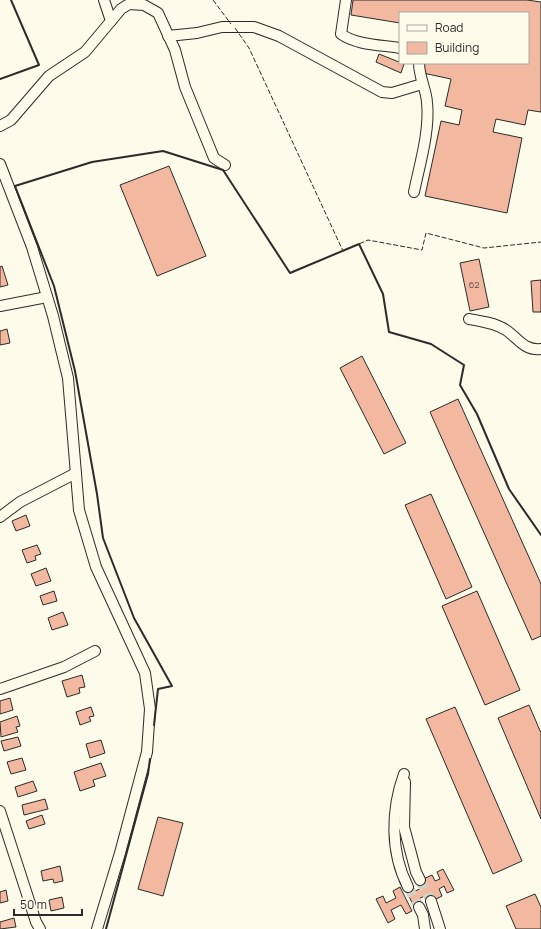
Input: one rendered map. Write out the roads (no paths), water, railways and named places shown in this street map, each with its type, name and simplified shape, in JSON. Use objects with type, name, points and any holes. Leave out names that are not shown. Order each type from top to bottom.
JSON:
[{"type":"street","points":[[104,0],[111,21]]},
{"type":"street","points":[[346,0],[341,34],[346,38],[365,43],[399,48]]},
{"type":"street","points":[[0,126],[11,120],[49,76],[85,52],[121,9],[129,4],[144,5],[158,13],[175,50],[185,86],[214,158],[225,164]]},
{"type":"street","points":[[168,36],[197,33],[222,27],[254,27],[279,36],[382,92],[392,93],[422,84]]},
{"type":"street","points":[[414,192],[428,121],[427,101],[419,73],[419,64]]},
{"type":"street","points":[[1,168],[32,247],[47,297],[68,378],[79,510],[96,567],[146,673],[150,709],[147,752],[120,853],[97,929]]},
{"type":"street","points":[[0,306],[47,297]]},
{"type":"street","points":[[469,319],[506,330],[525,346],[531,349],[541,349]]},
{"type":"street","points":[[0,517],[20,502],[76,473]]},
{"type":"street","points":[[0,689],[64,667],[95,651]]},
{"type":"street","points":[[408,887],[403,877],[395,847],[394,831],[398,797],[404,774],[406,791],[404,827],[416,872],[420,880]]},
{"type":"street","points":[[0,811],[36,922],[40,929]]},
{"type":"street","points":[[431,901],[440,929]]},
{"type":"street","points":[[419,907],[423,915],[426,929]]},
{"type":"tunnel","points":[[420,880],[431,901]]},
{"type":"tunnel","points":[[408,887],[419,907]]}]
